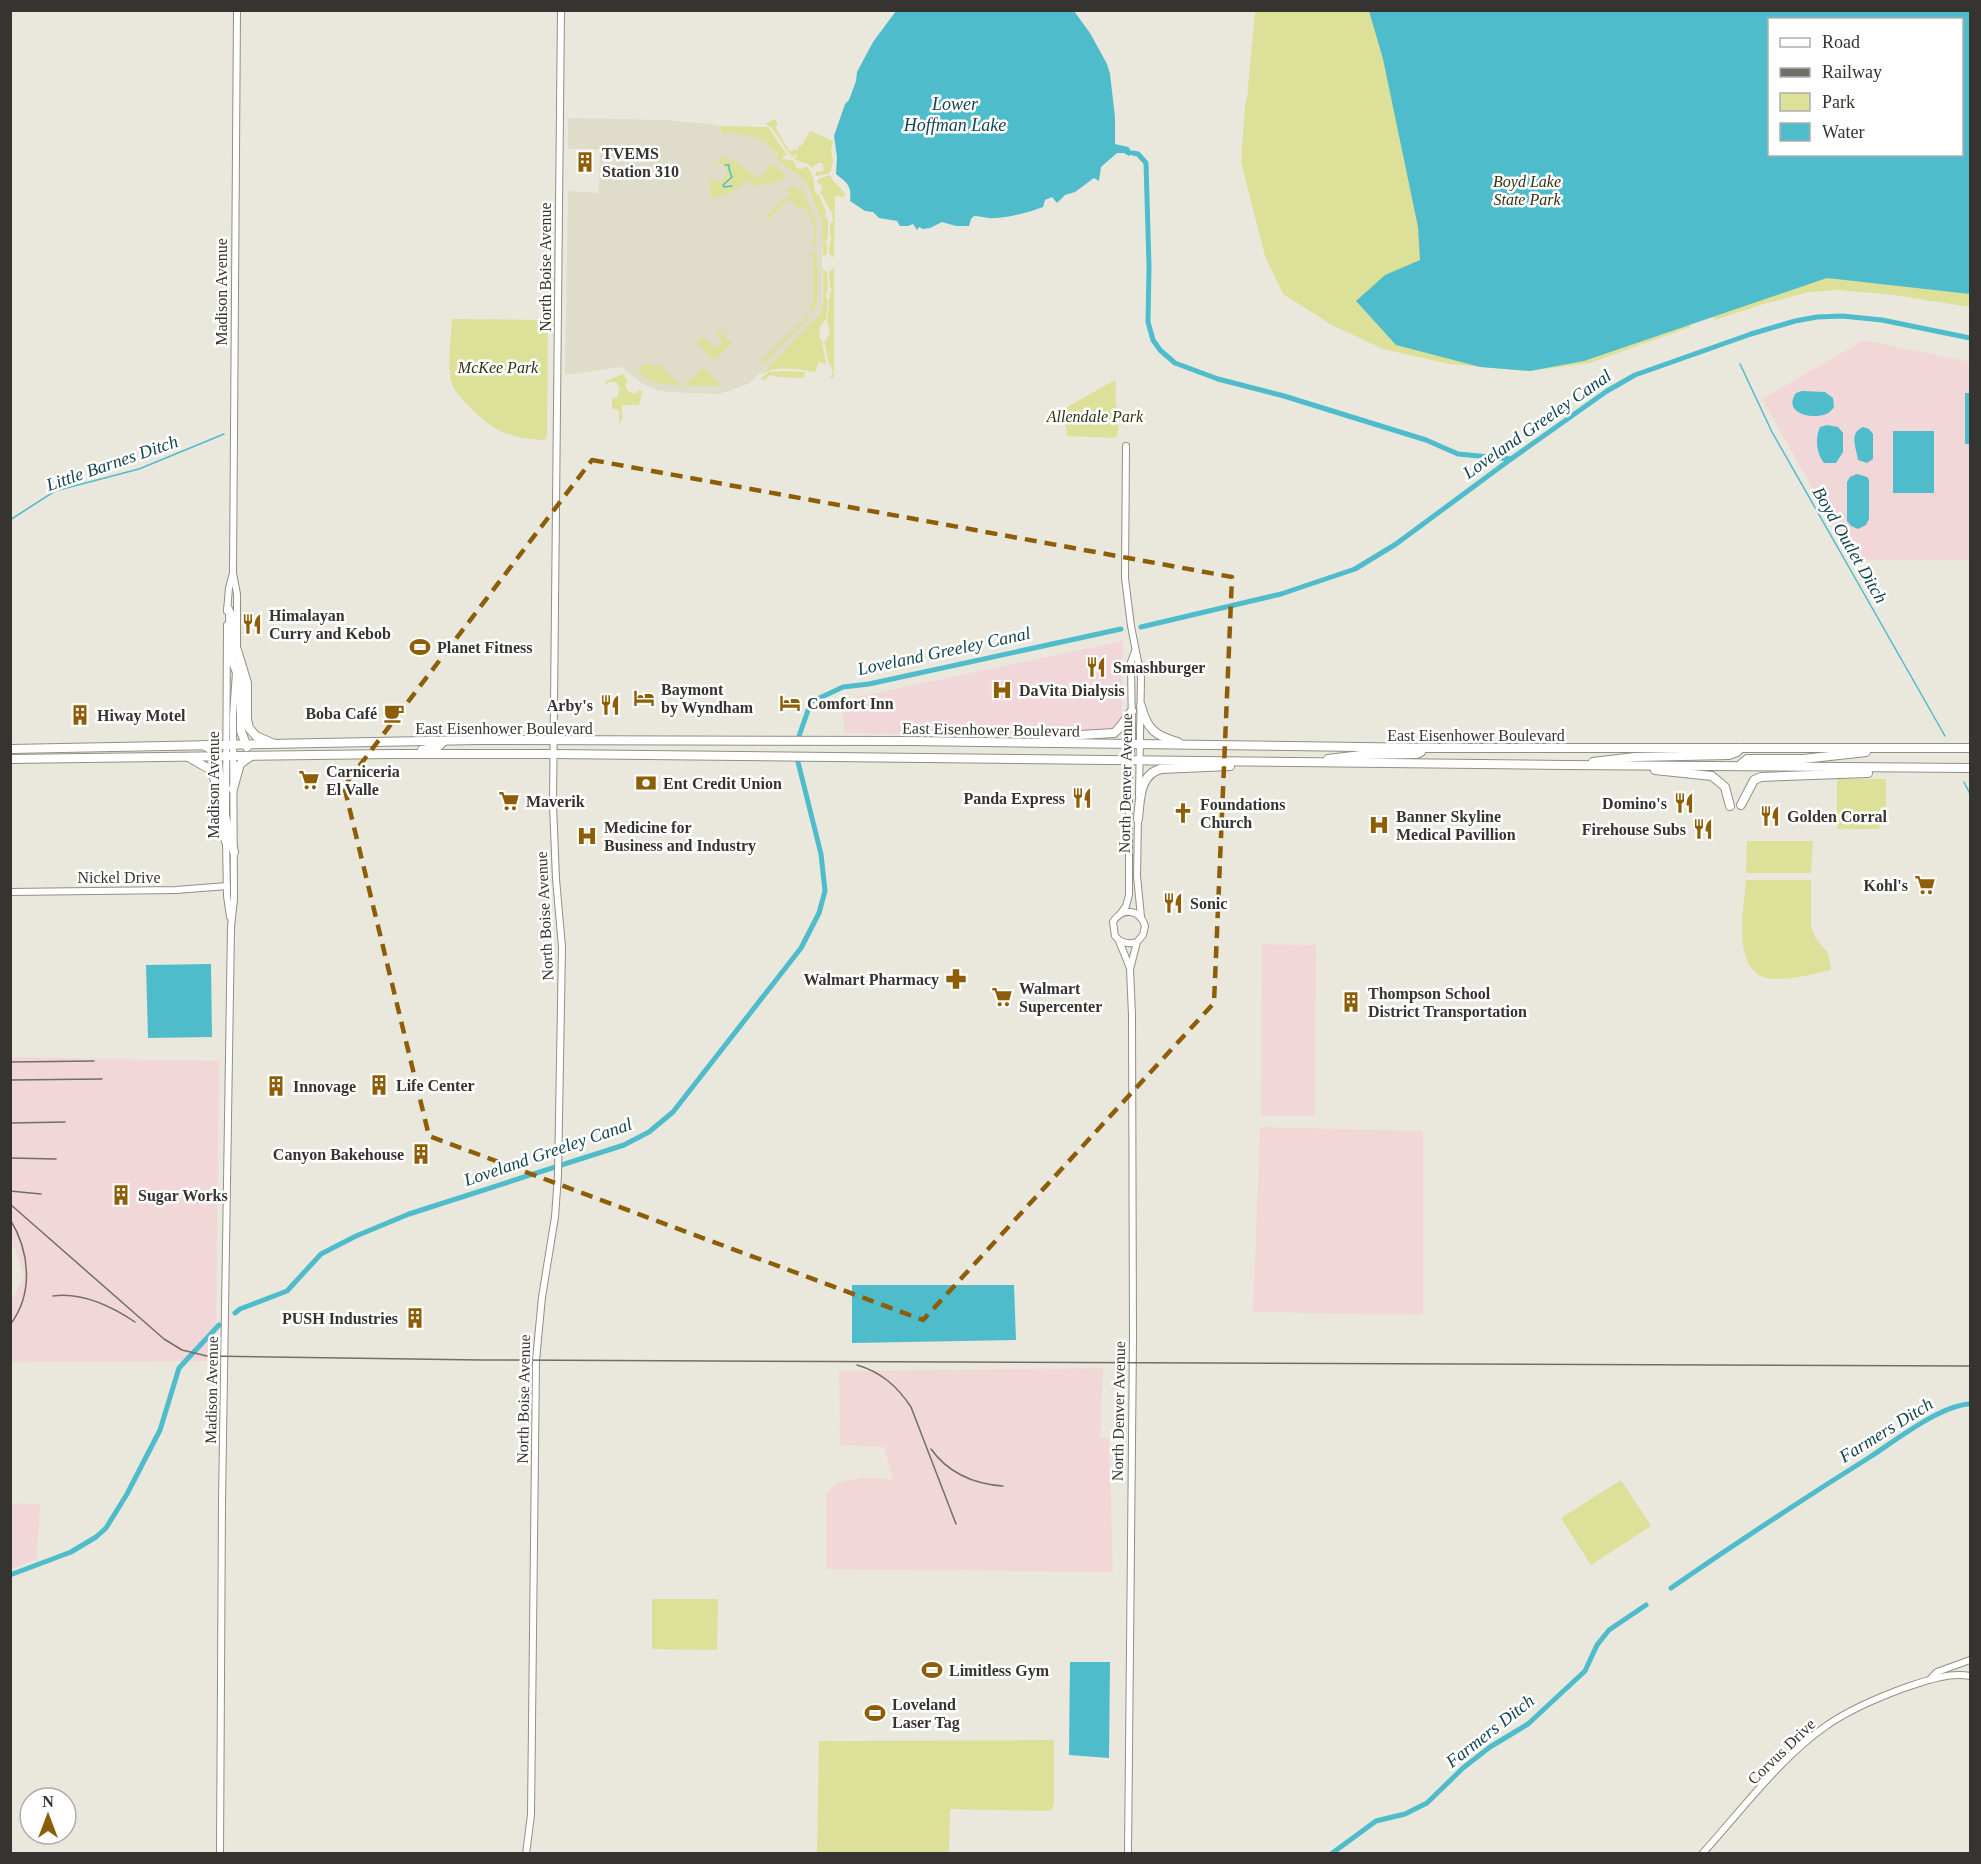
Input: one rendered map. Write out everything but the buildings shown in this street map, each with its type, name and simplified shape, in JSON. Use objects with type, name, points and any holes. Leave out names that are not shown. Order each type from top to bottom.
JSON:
[{"type":"highway","points":[[228,609],[231,658],[241,686],[241,726],[244,744],[256,755]]},
{"type":"highway","points":[[237,650],[246,683],[249,728],[256,736],[274,743]]},
{"type":"highway","points":[[1140,706],[1146,723],[1160,736],[1181,742],[1221,746]]},
{"type":"highway","points":[[1041,743],[1046,737],[1114,733],[1132,711]]},
{"type":"highway","name":"East Eisenhower Boulevard","points":[[10,749],[554,740],[1422,748],[1971,748]]},
{"type":"highway","points":[[393,754],[438,747],[444,741]]},
{"type":"highway","points":[[202,745],[212,750],[216,756],[220,772],[221,800],[234,852]]},
{"type":"highway","points":[[1138,819],[1143,786],[1148,777],[1157,770],[1306,763],[1361,755],[1417,754],[1422,748]]},
{"type":"highway","points":[[1565,765],[1615,758],[1729,755],[1741,748]]},
{"type":"highway","points":[[1741,764],[1747,759],[1803,759],[1891,748]]},
{"type":"highway","name":"East Eisenhower Boulevard","points":[[10,759],[553,754],[1971,768]]},
{"type":"highway","points":[[233,789],[240,764],[245,759],[256,755]]},
{"type":"highway","points":[[188,756],[207,766],[214,775],[221,828],[226,844]]},
{"type":"highway","points":[[1633,766],[1646,770],[1712,776],[1725,787],[1730,806]]},
{"type":"highway","points":[[1741,805],[1754,780],[1761,777],[1889,772],[1905,768]]},
{"type":"main road","name":"Madison Avenue","points":[[230,744],[226,655],[228,609],[233,573],[237,10]]},
{"type":"main road","name":"North Boise Avenue","points":[[526,1854],[531,1815],[537,1334],[555,1217],[558,1175],[562,947],[553,827],[553,754],[561,10]]},
{"type":"main road","name":"North Denver Avenue","points":[[1126,446],[1125,578],[1135,650],[1140,666],[1137,876],[1141,917]]},
{"type":"main road","name":"Madison Avenue","points":[[231,927],[227,886],[226,819],[237,650],[237,594],[233,573]]},
{"type":"main road","name":"North Denver Avenue","points":[[1121,913],[1129,895],[1131,662],[1135,650]]},
{"type":"main road","name":"Madison Avenue","points":[[220,1854],[225,1312],[231,927],[234,899],[233,789],[229,756]]},
{"type":"main road","name":"Nickel Drive","points":[[10,891],[171,890],[227,886]]},
{"type":"main road","points":[[1130,911],[1141,917],[1145,931],[1137,942],[1128,944],[1115,936],[1113,927],[1116,918],[1121,913],[1130,911]]},
{"type":"main road","name":"North Denver Avenue","points":[[1119,940],[1130,969]]},
{"type":"main road","name":"North Denver Avenue","points":[[1128,1854],[1133,1338],[1130,969],[1137,942]]},
{"type":"main road","name":"Corvus Drive","points":[[1930,1679],[1937,1672],[1971,1660]]},
{"type":"main road","name":"Corvus Drive","points":[[1702,1854],[1782,1764],[1813,1735],[1856,1708],[1930,1679],[1960,1674],[1971,1676]]},
{"type":"highlighted area","points":[[592,460],[1232,577],[1214,1003],[923,1320],[429,1136],[344,786]]},
{"type":"shaded area","points":[[570,118],[666,120],[720,126],[719,130],[722,132],[750,133],[760,141],[767,142],[769,147],[778,154],[776,158],[804,180],[822,221],[822,307],[816,320],[748,384],[719,394],[669,392],[643,384],[621,367],[565,375],[568,191],[599,193],[600,149],[568,149],[568,120]]},
{"type":"shaded area","points":[[1864,340],[1970,362],[1970,560],[1853,560],[1762,399]]},
{"type":"shaded area","points":[[1123,641],[1122,717],[1115,728],[1001,736],[845,733],[841,703],[857,697]]},
{"type":"shaded area","points":[[1262,944],[1316,945],[1315,1116],[1261,1116]]},
{"type":"shaded area","points":[[11,1057],[219,1061],[216,1361],[11,1362],[11,1302],[24,1275],[11,1239]]},
{"type":"shaded area","points":[[1260,1127],[1423,1131],[1423,1315],[1253,1312]]},
{"type":"shaded area","points":[[1103,1368],[1100,1438],[1109,1438],[1113,1572],[826,1569],[826,1494],[837,1482],[861,1478],[893,1479],[884,1447],[840,1445],[839,1371]]},
{"type":"shaded area","points":[[11,1503],[40,1504],[37,1559],[11,1569]]},
{"type":"green space","name":"Boyd Lake State Park","points":[[1255,11],[1970,11],[1970,307],[1894,295],[1839,290],[1809,292],[1715,320],[1705,301],[1690,320],[1690,327],[1590,363],[1530,371],[1449,364],[1383,349],[1332,325],[1283,294],[1265,256],[1241,162]]},
{"type":"green space","points":[[775,119],[778,124],[775,126],[789,151],[799,149],[798,146],[802,145],[810,131],[833,141],[831,151],[833,162],[830,173],[817,176],[815,175],[817,171],[821,172],[824,169],[822,163],[811,168],[808,164],[793,159],[797,157],[796,154],[792,157],[773,129],[765,124]]},
{"type":"green space","points":[[720,126],[768,127],[787,155],[783,156],[783,159],[792,160],[798,168],[802,169],[806,166],[809,169],[815,192],[819,195],[828,220],[828,240],[825,242],[827,254],[823,256],[822,221],[807,185],[801,177],[776,159],[778,154],[769,147],[767,142],[760,141],[750,133],[747,138],[742,134],[721,132]]},
{"type":"green space","points":[[722,156],[731,159],[759,179],[772,164],[784,172],[785,178],[754,186],[748,180],[731,193],[720,195],[714,200],[710,196],[712,195],[709,182],[712,179],[722,180],[727,173],[724,165],[716,162]]},
{"type":"green space","points":[[830,175],[846,195],[835,196],[834,258],[829,253],[832,213],[820,192],[821,185],[817,183],[818,179]]},
{"type":"green space","points":[[792,187],[802,190],[816,221],[816,244],[814,246],[809,246],[814,244],[814,223],[809,219],[812,216],[802,206],[799,209],[789,199],[768,220],[765,218],[790,194],[786,189]]},
{"type":"green space","points":[[809,253],[817,254],[817,303],[813,313],[809,306],[813,306],[813,255]]},
{"type":"green space","points":[[834,264],[834,378],[828,378],[833,372],[824,341],[830,332],[827,322],[832,290],[829,271],[833,269]]},
{"type":"green space","points":[[823,269],[827,272],[828,291],[825,296],[828,300],[826,319],[820,327],[819,337],[822,341],[826,364],[819,362],[815,372],[774,369],[761,374],[820,314],[823,303]]},
{"type":"green space","points":[[803,314],[808,319],[764,363],[760,362],[758,358],[762,360],[805,318]]},
{"type":"green space","name":"McKee Park","points":[[452,319],[548,320],[547,437],[545,440],[521,438],[493,427],[457,394],[451,381],[449,358]]},
{"type":"green space","points":[[718,330],[732,343],[714,360],[698,343],[698,340],[703,337],[715,349],[723,341],[715,333]]},
{"type":"green space","points":[[648,363],[654,367],[660,365],[679,384],[685,385],[665,384],[645,378],[638,368]]},
{"type":"green space","points":[[704,367],[720,386],[686,386],[687,383]]},
{"type":"green space","points":[[769,372],[805,372],[804,378],[771,375],[765,380],[760,379]]},
{"type":"green space","points":[[623,374],[628,382],[625,384],[628,391],[635,394],[639,390],[642,392],[639,405],[622,405],[622,421],[619,425],[619,410],[612,409],[612,398],[617,398],[620,387],[617,382],[608,382],[606,387],[606,381]]},
{"type":"green space","name":"Allendale Park","points":[[1115,380],[1118,425],[1116,438],[1067,436],[1060,411]]},
{"type":"green space","points":[[1837,779],[1886,779],[1886,805],[1879,829],[1837,829]]},
{"type":"green space","points":[[1747,841],[1813,841],[1811,873],[1746,873]]},
{"type":"green space","points":[[1746,880],[1811,880],[1811,927],[1816,939],[1828,953],[1831,970],[1776,979],[1761,976],[1751,968],[1745,955],[1742,924]]},
{"type":"green space","points":[[1621,1480],[1651,1526],[1591,1565],[1561,1518]]},
{"type":"green space","points":[[652,1599],[718,1599],[717,1650],[652,1649]]},
{"type":"green space","points":[[1054,1740],[1054,1804],[1048,1811],[950,1809],[949,1853],[817,1853],[819,1741]]},
{"type":"water","name":"Lower Hoffman Lake","points":[[896,11],[1074,11],[1090,33],[1107,64],[1115,117],[1115,144],[1128,147],[1133,153],[1129,156],[1117,153],[1101,167],[1099,181],[1094,178],[1075,192],[1065,195],[1057,203],[1052,197],[1045,200],[1043,207],[1019,214],[992,218],[974,216],[969,226],[956,226],[942,222],[930,228],[919,227],[917,230],[913,224],[900,226],[897,221],[879,218],[873,212],[865,211],[850,201],[848,185],[836,174],[837,157],[834,136],[856,81],[857,72],[873,42]]},
{"type":"water","name":"Boyd Lake State Park","points":[[1369,11],[1970,11],[1970,294],[1827,278],[1584,361],[1530,371],[1480,367],[1396,345],[1356,301],[1385,275],[1420,260],[1418,227],[1383,59]]},
{"type":"water","points":[[1825,392],[1833,398],[1834,407],[1828,413],[1820,416],[1800,413],[1793,406],[1793,400],[1796,393]]},
{"type":"water","points":[[1965,393],[1970,393],[1970,444],[1965,444]]},
{"type":"water","points":[[1827,425],[1838,427],[1843,433],[1843,452],[1836,463],[1824,463],[1818,450],[1818,431],[1820,427]]},
{"type":"water","points":[[1863,427],[1869,429],[1873,434],[1873,459],[1867,463],[1858,460],[1855,442],[1856,433]]},
{"type":"water","points":[[1893,431],[1934,431],[1934,493],[1893,493]]},
{"type":"water","points":[[1857,474],[1869,480],[1869,519],[1866,525],[1858,529],[1847,521],[1847,482],[1850,477]]},
{"type":"water","points":[[211,964],[212,1037],[148,1038],[146,965]]},
{"type":"water","points":[[852,1285],[1014,1285],[1016,1340],[852,1343]]},
{"type":"water","points":[[1070,1662],[1110,1662],[1109,1758],[1069,1755]]},
{"type":"waterway","points":[[1133,153],[1138,154],[1146,163],[1148,322],[1153,340],[1160,350],[1175,363],[1218,379],[1284,396],[1426,440],[1458,454],[1511,459]]},
{"type":"waterway","points":[[725,165],[729,165],[732,177],[723,185],[724,187],[732,186]]},
{"type":"waterway","name":"Loveland Greeley Canal","points":[[1141,627],[1281,594],[1355,569],[1396,544],[1607,391],[1635,375],[1751,334],[1795,321],[1842,316],[1882,320],[1970,338]]},
{"type":"waterway","name":"Boyd Outlet Ditch","points":[[1740,364],[1772,432],[1945,736]]},
{"type":"waterway","name":"Little Barnes Ditch","points":[[10,520],[55,491],[139,469],[224,434]]},
{"type":"waterway","name":"Loveland Greeley Canal","points":[[799,736],[811,702],[843,687],[869,684],[1121,629]]},
{"type":"waterway","name":"Loveland Greeley Canal","points":[[235,1313],[287,1291],[321,1254],[356,1236],[409,1214],[624,1145],[649,1132],[673,1112],[801,948],[819,913],[825,891],[821,854],[798,762]]},
{"type":"waterway","name":"Boyd Outlet Ditch","points":[[1964,782],[1970,794]]},
{"type":"waterway","name":"Loveland Greeley Canal","points":[[10,1575],[71,1552],[106,1528],[127,1494],[160,1430],[179,1368],[219,1325]]},
{"type":"waterway","name":"Farmers Ditch","points":[[1671,1588],[1919,1424],[1946,1410],[1970,1404]]},
{"type":"waterway","name":"Farmers Ditch","points":[[1331,1854],[1376,1821],[1405,1814],[1427,1803],[1463,1768],[1490,1747],[1528,1724],[1585,1671],[1597,1645],[1609,1630],[1646,1605]]},
{"type":"railway","points":[[10,1062],[94,1061]]},
{"type":"railway","points":[[10,1080],[102,1079]]},
{"type":"railway","points":[[10,1123],[65,1122]]},
{"type":"railway","points":[[10,1158],[56,1159]]},
{"type":"railway","points":[[10,1191],[41,1194]]},
{"type":"railway","points":[[10,1204],[164,1339],[182,1350],[207,1356],[482,1360],[1970,1366]]},
{"type":"railway","points":[[10,1219],[22,1245],[26,1272],[23,1300],[10,1325]]},
{"type":"railway","points":[[53,1296],[85,1298],[135,1322]]},
{"type":"railway","points":[[857,1365],[888,1381],[911,1407],[956,1524]]},
{"type":"railway","points":[[931,1449],[946,1465],[963,1476],[982,1483],[1003,1486]]},
{"type":"place","name":"TVEMS Station 310","points":[[585,162]]},
{"type":"place","name":"Himalayan Curry and Kebob","points":[[252,624]]},
{"type":"place","name":"Planet Fitness","points":[[420,647]]},
{"type":"place","name":"Smashburger","points":[[1096,667]]},
{"type":"place","name":"DaVita Dialysis","points":[[1002,690]]},
{"type":"place","name":"Baymont by Wyndham","points":[[644,698]]},
{"type":"place","name":"Comfort Inn","points":[[790,703]]},
{"type":"place","name":"Arby's","points":[[610,705]]},
{"type":"place","name":"Boba Café","points":[[394,713]]},
{"type":"place","name":"Hiway Motel","points":[[80,715]]},
{"type":"place","name":"Carniceria El Valle","points":[[309,780]]},
{"type":"place","name":"Ent Credit Union","points":[[646,783]]},
{"type":"place","name":"Panda Express","points":[[1082,798]]},
{"type":"place","name":"Maverik","points":[[509,801]]},
{"type":"place","name":"Domino's","points":[[1684,803]]},
{"type":"place","name":"Foundations Church","points":[[1183,813]]},
{"type":"place","name":"Golden Corral","points":[[1770,816]]},
{"type":"place","name":"Banner Skyline Medical Pavillion","points":[[1379,825]]},
{"type":"place","name":"Firehouse Subs","points":[[1703,829]]},
{"type":"place","name":"Medicine for Business and Industry","points":[[587,836]]},
{"type":"place","name":"Kohl's","points":[[1925,885]]},
{"type":"place","name":"Sonic","points":[[1173,903]]},
{"type":"place","name":"Walmart Pharmacy","points":[[956,979]]},
{"type":"place","name":"Walmart Supercenter","points":[[1002,997]]},
{"type":"place","name":"Thompson School District Transportation","points":[[1351,1002]]},
{"type":"place","name":"Life Center","points":[[379,1085]]},
{"type":"place","name":"Innovage","points":[[276,1086]]},
{"type":"place","name":"Canyon Bakehouse","points":[[421,1154]]},
{"type":"place","name":"Sugar Works","points":[[121,1195]]},
{"type":"place","name":"PUSH Industries","points":[[415,1318]]},
{"type":"place","name":"Limitless Gym","points":[[932,1670]]},
{"type":"place","name":"Loveland Laser Tag","points":[[875,1713]]}]
